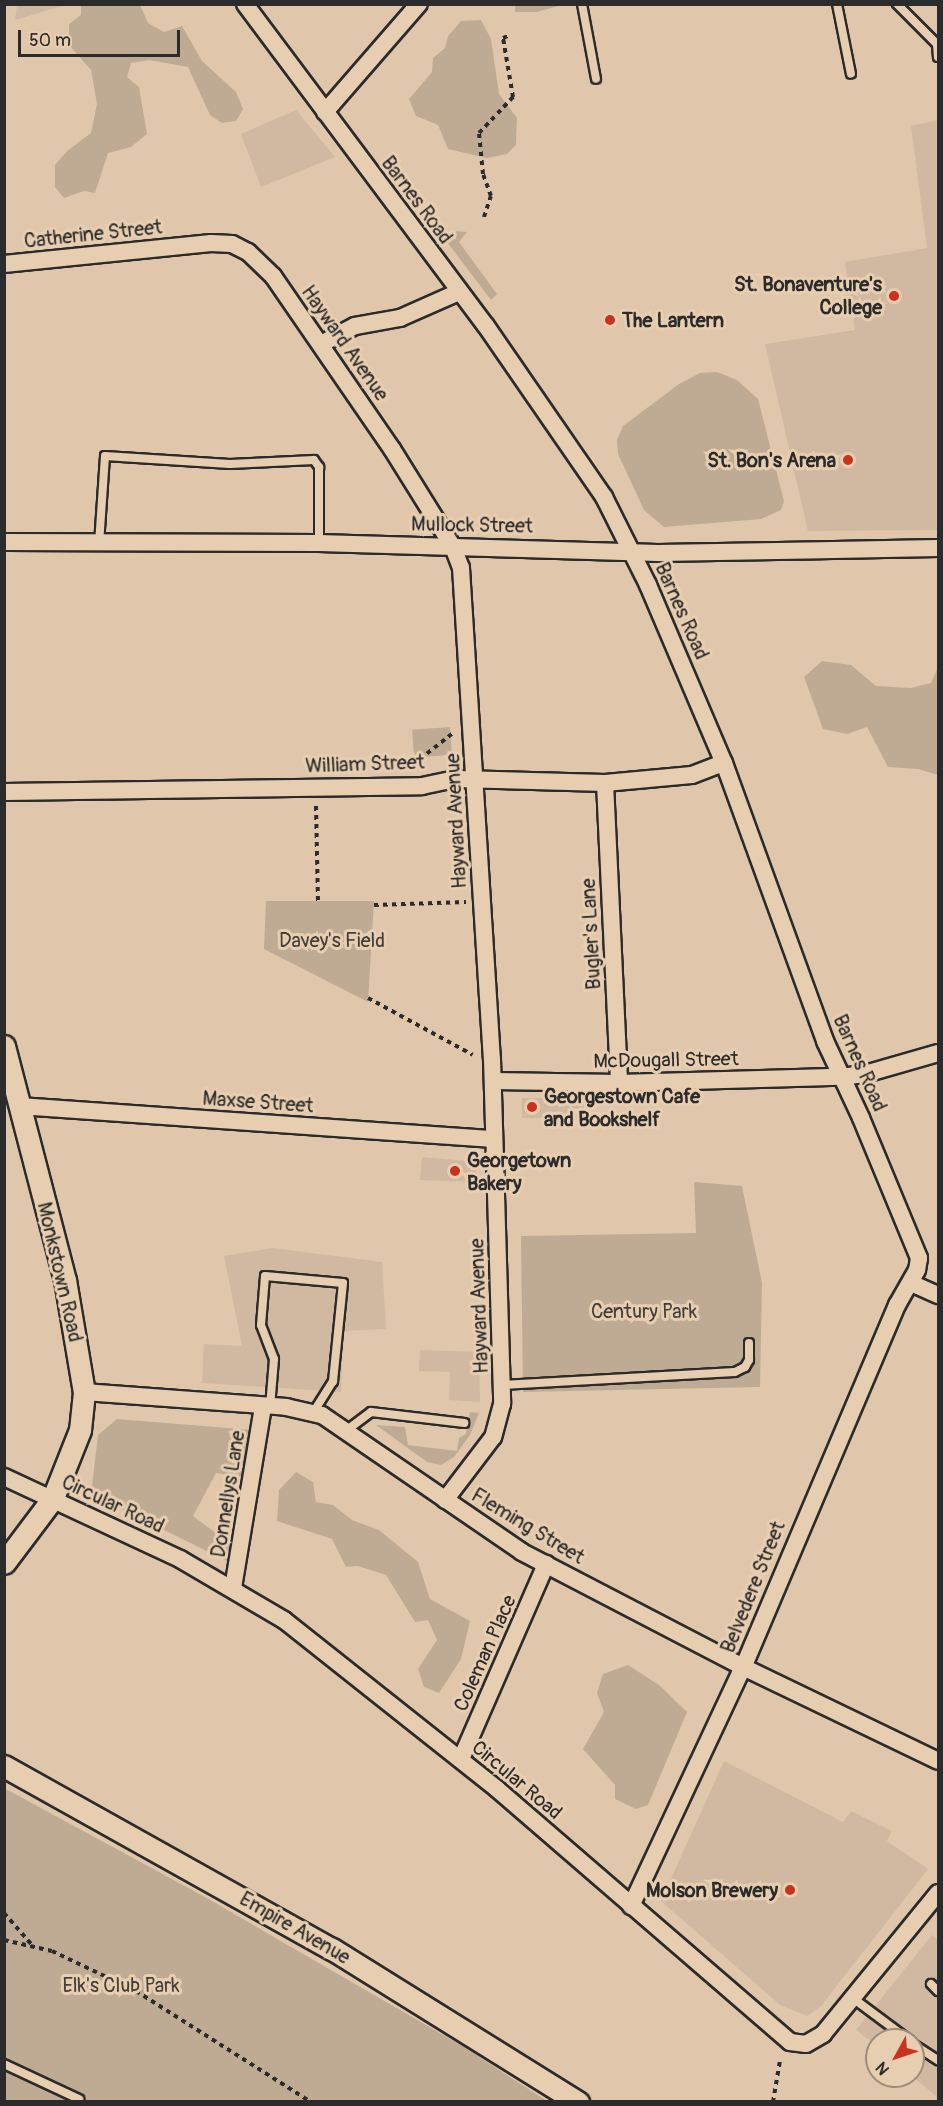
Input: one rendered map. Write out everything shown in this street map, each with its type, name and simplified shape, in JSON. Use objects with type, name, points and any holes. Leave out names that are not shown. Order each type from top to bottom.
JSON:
[{"type":"street","name":"Barnes Road","points":[[245,4],[558,427],[604,497],[632,551],[724,764],[840,1077],[913,1238],[919,1258],[911,1283]]},
{"type":"street","points":[[325,112],[419,4]]},
{"type":"street","name":"Catherine Street","points":[[4,264],[187,244]]},
{"type":"street","name":"Hayward Avenue","points":[[187,244],[232,244],[248,252],[273,276],[321,344],[453,547],[460,568],[493,1081],[502,1407],[493,1437],[445,1500]]},
{"type":"street","points":[[321,344],[356,326],[400,318],[459,292]]},
{"type":"street","name":"Mullock Street","points":[[4,542],[320,543],[632,551],[939,548]]},
{"type":"street","name":"William Street","points":[[4,792],[422,786],[447,779],[605,783],[692,775],[724,764]]},
{"type":"street","name":"Bugler's Lane","points":[[605,783],[619,1083]]},
{"type":"street","name":"Monkstown Road","points":[[4,1046],[65,1280],[84,1392],[80,1430],[53,1498],[4,1563]]},
{"type":"street","name":"McDougall Street","points":[[493,1081],[619,1083],[840,1077],[865,1074],[939,1053]]},
{"type":"street","name":"Maxse Street","points":[[20,1106],[494,1139]]},
{"type":"street","points":[[911,1283],[939,1295]]},
{"type":"street","name":"Belvedere Street","points":[[631,1906],[743,1667],[897,1305],[911,1283]]},
{"type":"street","name":"Fleming Street","points":[[84,1392],[314,1413],[347,1430],[502,1540],[743,1667],[939,1761]]},
{"type":"street","name":"Donnellys Lane","points":[[233,1587],[267,1407]]},
{"type":"street","name":"Circular Road","points":[[4,1477],[53,1498],[233,1587],[293,1627],[461,1759],[790,2042],[815,2040],[854,1999],[939,1893]]},
{"type":"street","name":"Coleman Place","points":[[461,1759],[546,1564]]},
{"type":"street","name":"Empire Avenue","points":[[4,1766],[332,1949],[578,2102]]},
{"type":"lane","points":[[582,4],[596,79]]},
{"type":"lane","points":[[837,4],[850,74]]},
{"type":"lane","points":[[897,4],[936,45],[939,57]]},
{"type":"lane","points":[[99,544],[105,456],[230,464],[314,460],[319,467],[320,543]]},
{"type":"lane","points":[[267,1407],[274,1359],[261,1325],[265,1276],[343,1283],[333,1381],[314,1413]]},
{"type":"lane","points":[[502,1385],[735,1372],[745,1367],[749,1360],[749,1343]]},
{"type":"lane","points":[[347,1430],[371,1412],[464,1423]]},
{"type":"lane","points":[[931,1984],[939,1991]]},
{"type":"lane","points":[[854,1999],[893,2028]]},
{"type":"lane","points":[[925,2051],[939,2060]]},
{"type":"lane","points":[[4,2064],[79,2099]]},
{"type":"path","points":[[484,217],[491,196],[483,174],[479,133],[513,96],[503,38],[510,35]]},
{"type":"path","points":[[420,759],[454,732]]},
{"type":"path","points":[[316,800],[318,902]]},
{"type":"path","points":[[374,905],[466,902]]},
{"type":"path","points":[[368,998],[476,1056]]},
{"type":"path","points":[[4,1913],[33,1945]]},
{"type":"path","points":[[4,1940],[33,1945],[136,1991],[311,2102]]},
{"type":"path","points":[[773,2102],[780,2060]]},
{"type":"shaded area","points":[[17,4],[65,5],[15,20]]},
{"type":"shaded area","points":[[296,110],[335,157],[261,187],[241,134]]},
{"type":"shaded area","name":"St. Bonaventure's College","points":[[938,120],[938,530],[808,531],[765,344],[855,330],[845,262],[927,248],[911,126]]},
{"type":"shaded area","points":[[522,1098],[584,1098],[584,1118],[522,1118]]},
{"type":"shaded area","name":"Georgetown Bakery","points":[[422,1157],[477,1162],[476,1182],[420,1180]]},
{"type":"shaded area","points":[[273,1248],[382,1262],[386,1329],[343,1331],[341,1392],[202,1383],[204,1344],[242,1346],[224,1256]]},
{"type":"shaded area","points":[[420,1350],[479,1352],[480,1402],[449,1400],[450,1372],[419,1371]]},
{"type":"shaded area","name":"Molson Brewery","points":[[724,1761],[843,1822],[851,1811],[892,1831],[887,1841],[928,1869],[821,2006],[807,2016],[780,2005],[661,1901]]},
{"type":"shaded area","points":[[932,1935],[938,1940],[938,2098],[925,2087],[925,2028],[865,2028],[865,2037],[856,2030]]},
{"type":"green space","points":[[515,4],[562,5],[537,12],[515,12]]},
{"type":"green space","points":[[81,5],[140,5],[148,23],[164,32],[182,26],[202,61],[236,92],[243,109],[236,121],[222,123],[210,115],[188,67],[149,60],[131,63],[127,77],[139,87],[147,134],[131,147],[108,153],[95,193],[84,191],[64,198],[55,187],[55,165],[67,151],[91,133],[97,104],[91,70],[69,45],[69,24],[81,15]]},
{"type":"green space","points":[[481,20],[491,39],[499,94],[517,118],[516,145],[507,154],[487,158],[448,149],[438,125],[416,116],[409,99],[432,72],[433,58],[445,48],[448,36],[461,21]]},
{"type":"green space","points":[[457,231],[467,232],[459,242],[497,294],[491,300],[444,238]]},
{"type":"green space","points":[[717,372],[737,380],[758,399],[784,501],[781,510],[761,519],[664,527],[644,510],[618,454],[617,440],[623,426],[679,384],[700,373]]},
{"type":"green space","points":[[822,661],[851,665],[876,686],[911,688],[931,683],[938,667],[938,775],[918,769],[888,767],[867,727],[847,734],[823,729],[804,677]]},
{"type":"green space","points":[[450,727],[452,755],[414,758],[412,730]]},
{"type":"green space","name":"Davey's Field","points":[[266,901],[374,901],[368,1002],[264,949]]},
{"type":"green space","name":"Century Park","points":[[694,1182],[742,1186],[762,1283],[760,1387],[523,1392],[521,1236],[696,1233]]},
{"type":"green space","points":[[470,1412],[479,1413],[470,1435],[454,1457],[441,1465],[427,1462],[376,1425],[405,1427],[408,1445],[457,1451],[459,1438],[466,1434]]},
{"type":"green space","points":[[117,1419],[253,1430],[243,1477],[216,1473],[193,1516],[232,1545],[229,1562],[99,1498],[92,1486],[98,1435]]},
{"type":"green space","points":[[296,1472],[313,1482],[316,1502],[333,1505],[352,1520],[379,1530],[418,1562],[430,1599],[470,1621],[461,1659],[439,1693],[424,1687],[418,1669],[437,1640],[428,1620],[415,1622],[386,1575],[358,1566],[346,1567],[332,1539],[277,1521],[279,1490]]},
{"type":"green space","points":[[628,1665],[659,1685],[687,1712],[648,1805],[636,1809],[615,1799],[615,1785],[583,1749],[604,1712],[597,1693],[603,1674]]},
{"type":"green space","name":"Elk's Club Park","points":[[4,1788],[205,1897],[464,2047],[547,2101],[5,2101]]},
{"type":"place","name":"St. Bonaventure's College","points":[[894,296]]},
{"type":"place","name":"The Lantern","points":[[610,320]]},
{"type":"place","name":"St. Bon's Arena","points":[[848,460]]},
{"type":"place","name":"Georgestown Cafe and Bookshelf","points":[[532,1107]]},
{"type":"place","name":"Georgetown Bakery","points":[[455,1171]]},
{"type":"place","name":"Molson Brewery","points":[[790,1890]]}]
